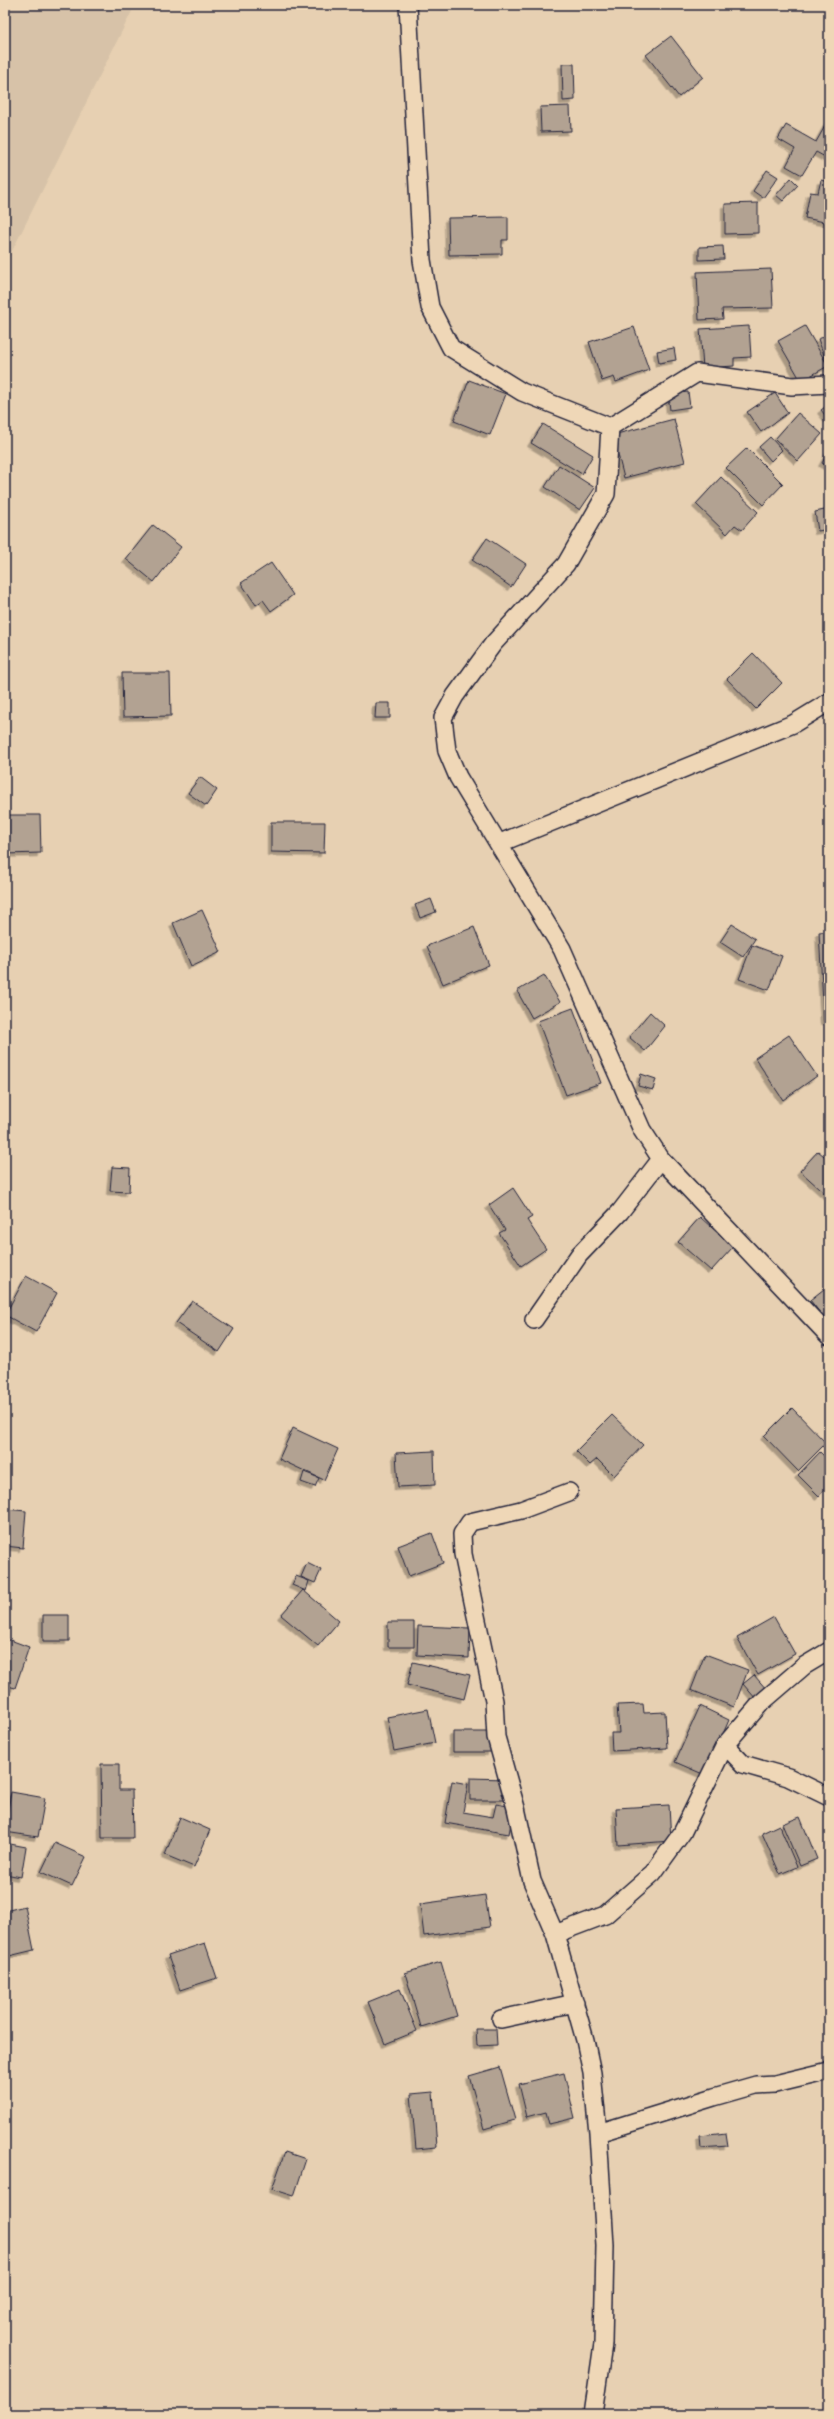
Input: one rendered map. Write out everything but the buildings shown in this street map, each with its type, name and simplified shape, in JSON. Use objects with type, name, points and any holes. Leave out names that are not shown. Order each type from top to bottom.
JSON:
[{"type":"street","points":[[408,5],[422,260],[430,307],[451,348],[522,392],[610,427]]},
{"type":"street","points":[[610,427],[697,373],[792,386],[829,384]]},
{"type":"street","points":[[610,427],[606,494],[566,564],[493,644],[455,696],[444,718],[447,751],[458,777],[500,843],[562,949],[642,1130],[661,1159],[829,1336]]},
{"type":"street","points":[[500,843],[793,724],[829,702]]},
{"type":"street","points":[[534,1320],[579,1255],[620,1212],[661,1159]]},
{"type":"street","points":[[569,1492],[521,1510],[470,1522],[462,1534],[463,1554],[494,1700],[496,1737],[516,1808],[532,1881],[555,1934],[586,2040],[592,2073],[598,2133],[605,2246],[603,2344],[593,2414]]},
{"type":"street","points":[[555,1934],[605,1915],[653,1873],[682,1832],[725,1745],[761,1703],[804,1666],[829,1651]]},
{"type":"street","points":[[725,1745],[743,1764],[788,1777],[829,1797]]},
{"type":"street","points":[[501,2018],[575,2003]]},
{"type":"street","points":[[598,2133],[721,2095],[829,2071]]},
{"type":"shaded area","points":[[5,5],[135,5],[5,265]]}]
